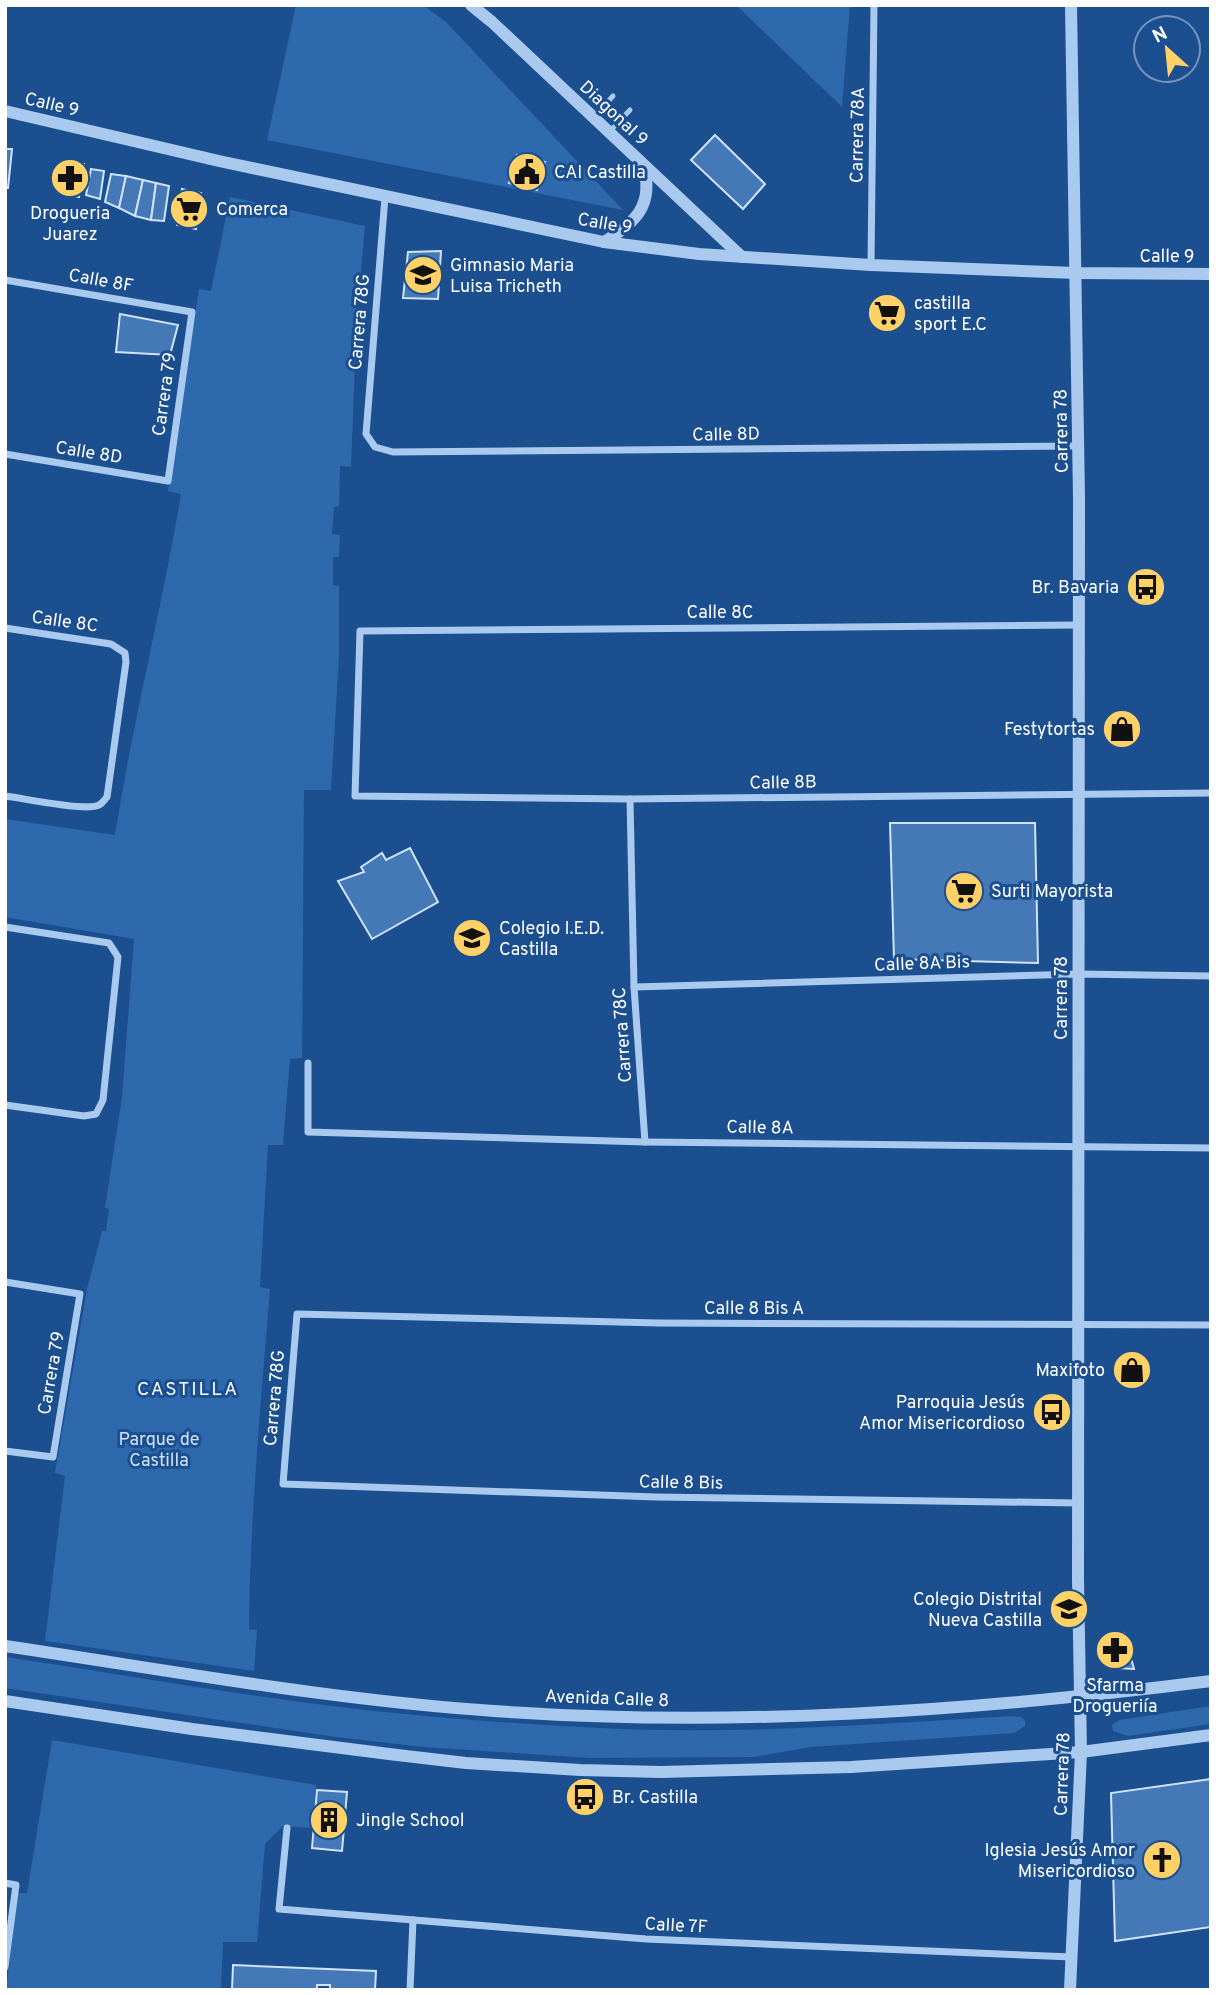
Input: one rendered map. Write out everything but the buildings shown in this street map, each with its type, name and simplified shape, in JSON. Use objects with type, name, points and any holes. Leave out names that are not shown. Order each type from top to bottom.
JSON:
[{"type":"street","name":"Diagonal 9","points":[[471,5],[742,257]]},
{"type":"street","name":"Diagonal 9","points":[[478,5],[492,22]]},
{"type":"street","name":"Carrera 78A","points":[[871,265],[874,5]]},
{"type":"street","name":"Carrera 78","points":[[1070,1990],[1081,1752],[1078,1503],[1079,446],[1071,5]]},
{"type":"street","name":"Calle 9","points":[[5,111],[385,197],[604,242],[742,257],[871,265],[1076,273],[1211,274]]},
{"type":"street","points":[[604,242],[636,218],[643,206],[647,193],[647,178],[643,165]]},
{"type":"street","name":"Carrera 78G","points":[[375,447],[366,434],[385,197]]},
{"type":"street","name":"Calle 8F","points":[[5,280],[192,312]]},
{"type":"street","name":"Carrera 79","points":[[168,481],[192,312]]},
{"type":"street","name":"Calle 8D","points":[[375,447],[393,452],[1079,446]]},
{"type":"street","name":"Calle 8D","points":[[5,454],[168,481]]},
{"type":"street","name":"Calle 8C","points":[[355,796],[360,631],[1080,625]]},
{"type":"street","name":"Calle 8C","points":[[5,628],[111,644],[125,653],[107,797],[98,806],[82,807],[5,796]]},
{"type":"street","name":"Calle 8B","points":[[355,796],[630,799],[1211,793]]},
{"type":"street","name":"Carrera 78C","points":[[630,799],[634,987],[645,1143]]},
{"type":"street","points":[[5,927],[109,943],[118,957],[103,1100],[96,1114],[84,1116],[5,1104]]},
{"type":"street","name":"Calle 8A Bis","points":[[634,987],[1079,974],[1211,976]]},
{"type":"street","name":"Calle 8A","points":[[309,1063],[308,1132],[645,1143],[1211,1147]]},
{"type":"street","name":"Carrera 79","points":[[5,1282],[80,1294],[52,1457],[5,1451]]},
{"type":"street","name":"Carrera 78G","points":[[283,1484],[297,1314]]},
{"type":"street","name":"Calle 8 Bis A","points":[[297,1314],[658,1324],[1211,1325]]},
{"type":"street","name":"Calle 8 Bis","points":[[283,1484],[670,1498],[1078,1503]]},
{"type":"street","name":"Avenida Calle 8","points":[[5,1646],[379,1701],[572,1715],[735,1718],[942,1709],[1081,1697],[1211,1681]]},
{"type":"street","points":[[5,1701],[192,1729],[397,1755],[568,1769],[661,1772],[851,1767],[1081,1752],[1211,1735]]},
{"type":"street","name":"Calle 7F","points":[[287,1828],[279,1909],[646,1939],[1072,1957]]},
{"type":"street","points":[[5,1883],[16,1885],[5,1968]]},
{"type":"street","points":[[410,1990],[413,1920]]},
{"type":"lane","points":[[593,118],[613,96]]},
{"type":"lane","points":[[609,132],[630,110]]},
{"type":"green space","points":[[296,5],[423,5],[446,22],[623,210],[267,140]]},
{"type":"green space","points":[[850,5],[842,107],[737,6]]},
{"type":"green space","name":"Parque de Castilla","points":[[230,197],[365,226],[357,314],[351,467],[340,466],[339,506],[334,507],[332,534],[340,535],[339,557],[333,557],[333,585],[339,586],[339,656],[331,790],[304,790],[302,1058],[290,1059],[283,1145],[268,1145],[260,1287],[270,1289],[251,1544],[249,1629],[257,1630],[254,1671],[45,1641],[65,1476],[55,1473],[87,1289],[102,1231],[106,1231],[109,1209],[105,1208],[122,1097],[134,939],[5,917],[5,819],[115,835],[181,494],[168,491],[199,289],[211,291]]},
{"type":"green space","points":[[5,1657],[309,1703],[527,1724],[703,1730],[1013,1716],[1025,1720],[1025,1726],[1014,1733],[811,1747],[754,1757],[589,1758],[424,1747],[336,1737],[5,1688]]},
{"type":"green space","points":[[1211,1706],[1211,1724],[1128,1736],[1113,1731],[1112,1725],[1119,1720]]},
{"type":"green space","points":[[52,1740],[316,1785],[312,1828],[283,1826],[265,1844],[257,1942],[223,1942],[221,1990],[6,1990],[18,1893],[27,1893]]},
{"type":"place","name":"CAI Castilla","points":[[527,172]]},
{"type":"place","name":"Drogueria Juarez","points":[[70,178]]},
{"type":"place","name":"Comerca","points":[[189,209]]},
{"type":"place","name":"Gimnasio Maria Luisa Tricheth","points":[[423,275]]},
{"type":"place","name":"castilla sport E.C","points":[[887,313]]},
{"type":"place","name":"Br. Bavaria","points":[[1146,587]]},
{"type":"place","name":"Festytortas","points":[[1122,729]]},
{"type":"place","name":"Surti Mayorista","points":[[964,891]]},
{"type":"place","name":"Colegio I.E.D. Castilla","points":[[472,938]]},
{"type":"place","name":"Maxifoto","points":[[1132,1370]]},
{"type":"place","name":"Parroquia Jesús Amor Misericordioso","points":[[1052,1412]]},
{"type":"place","name":"Colegio Distrital Nueva Castilla","points":[[1069,1609]]},
{"type":"place","name":"Sfarma Drogueriía","points":[[1115,1650]]},
{"type":"place","name":"Br. Castilla","points":[[585,1797]]},
{"type":"place","name":"Jingle School","points":[[329,1820]]},
{"type":"place","name":"Iglesia Jesús Amor Misericordioso","points":[[1162,1860]]},
{"type":"district","name":"CASTILLA","points":[[188,1388]]}]
